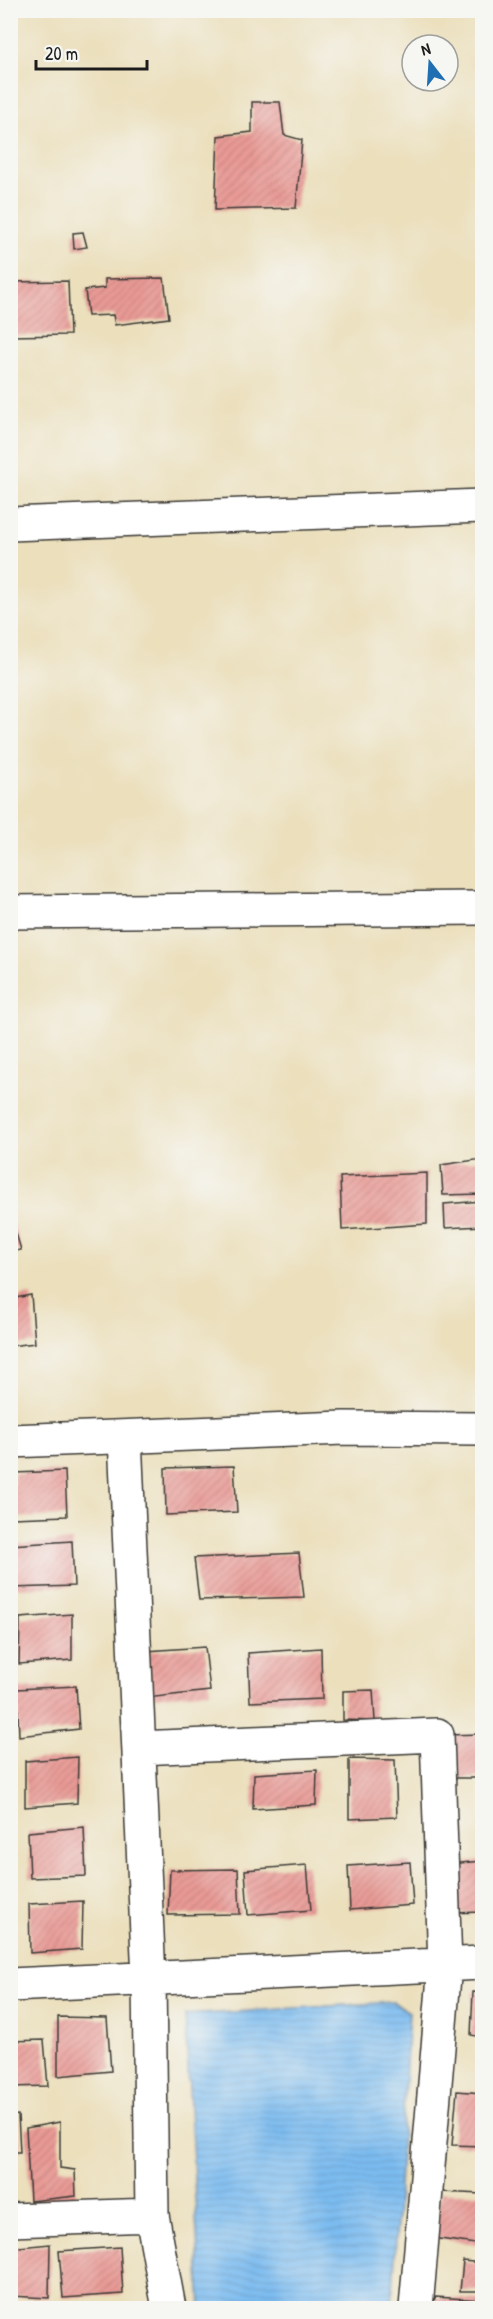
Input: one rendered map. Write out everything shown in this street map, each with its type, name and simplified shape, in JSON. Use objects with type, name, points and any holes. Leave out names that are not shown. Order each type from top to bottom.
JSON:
[{"type":"street","points":[[10,524],[483,506]]},
{"type":"street","points":[[10,912],[483,908]]},
{"type":"street","points":[[10,1441],[344,1428],[483,1429]]},
{"type":"street","points":[[125,1437],[149,1979],[152,2215],[169,2308]]},
{"type":"street","points":[[139,1748],[437,1735],[445,1965],[416,2308]]},
{"type":"street","points":[[10,1985],[483,1964]]},
{"type":"street","points":[[10,2220],[152,2215]]},
{"type":"water","points":[[393,2002],[409,2012],[392,2308],[201,2308],[185,2015]]},
{"type":"building","points":[[252,102],[280,102],[284,135],[302,140],[296,208],[215,210],[218,136],[252,132]]},
{"type":"building","points":[[83,232],[87,247],[74,249],[73,233]]},
{"type":"building","points":[[164,278],[169,318],[115,325],[113,315],[88,316],[85,290],[105,288],[105,279]]},
{"type":"building","points":[[68,281],[70,335],[10,336],[10,282]]},
{"type":"building","points":[[482,1159],[482,1194],[443,1195],[441,1165]]},
{"type":"building","points":[[427,1173],[427,1224],[342,1230],[340,1177]]},
{"type":"building","points":[[482,1201],[482,1226],[445,1228],[444,1204]]},
{"type":"building","points":[[10,1223],[13,1223],[21,1250],[10,1252]]},
{"type":"building","points":[[31,1295],[35,1343],[10,1346],[10,1299]]},
{"type":"building","points":[[234,1466],[237,1512],[166,1515],[165,1468]]},
{"type":"building","points":[[65,1471],[67,1516],[12,1518],[14,1473]]},
{"type":"building","points":[[72,1541],[74,1586],[11,1588],[10,1545]]},
{"type":"building","points":[[299,1553],[304,1597],[199,1600],[194,1558]]},
{"type":"building","points":[[72,1614],[72,1660],[19,1664],[20,1618]]},
{"type":"building","points":[[205,1647],[210,1691],[146,1698],[146,1651]]},
{"type":"building","points":[[321,1648],[322,1699],[250,1702],[248,1653]]},
{"type":"building","points":[[76,1686],[79,1729],[19,1736],[17,1689]]},
{"type":"building","points":[[373,1690],[375,1721],[343,1720],[343,1691]]},
{"type":"building","points":[[482,1734],[482,1778],[449,1778],[447,1735]]},
{"type":"building","points":[[78,1757],[77,1803],[25,1807],[25,1761]]},
{"type":"building","points":[[349,1759],[395,1760],[397,1817],[349,1819]]},
{"type":"building","points":[[317,1770],[316,1805],[253,1809],[254,1774]]},
{"type":"building","points":[[84,1827],[86,1876],[30,1878],[28,1832]]},
{"type":"building","points":[[482,1861],[482,1912],[451,1913],[449,1864]]},
{"type":"building","points":[[410,1862],[413,1905],[350,1910],[348,1866]]},
{"type":"building","points":[[307,1865],[311,1910],[248,1915],[245,1870]]},
{"type":"building","points":[[238,1869],[240,1914],[168,1915],[170,1870]]},
{"type":"building","points":[[10,1893],[13,1893],[15,1934],[10,1934]]},
{"type":"building","points":[[83,1901],[82,1949],[30,1953],[29,1904]]},
{"type":"building","points":[[473,1992],[482,1993],[482,2037],[471,2035]]},
{"type":"building","points":[[58,2017],[107,2018],[111,2071],[58,2076]]},
{"type":"building","points":[[44,2040],[48,2086],[10,2087],[10,2041]]},
{"type":"building","points":[[457,2091],[482,2093],[482,2146],[452,2145]]},
{"type":"building","points":[[18,2115],[20,2152],[10,2152],[10,2116]]},
{"type":"building","points":[[60,2122],[60,2168],[75,2170],[76,2196],[30,2201],[26,2128]]},
{"type":"building","points":[[441,2192],[482,2194],[482,2245],[433,2238]]},
{"type":"building","points":[[50,2244],[49,2298],[10,2296],[10,2248]]},
{"type":"building","points":[[120,2247],[123,2294],[63,2298],[59,2251]]},
{"type":"building","points":[[463,2261],[482,2263],[482,2291],[460,2291]]},
{"type":"building","points":[[435,2297],[482,2300],[482,2308],[433,2308]]}]
